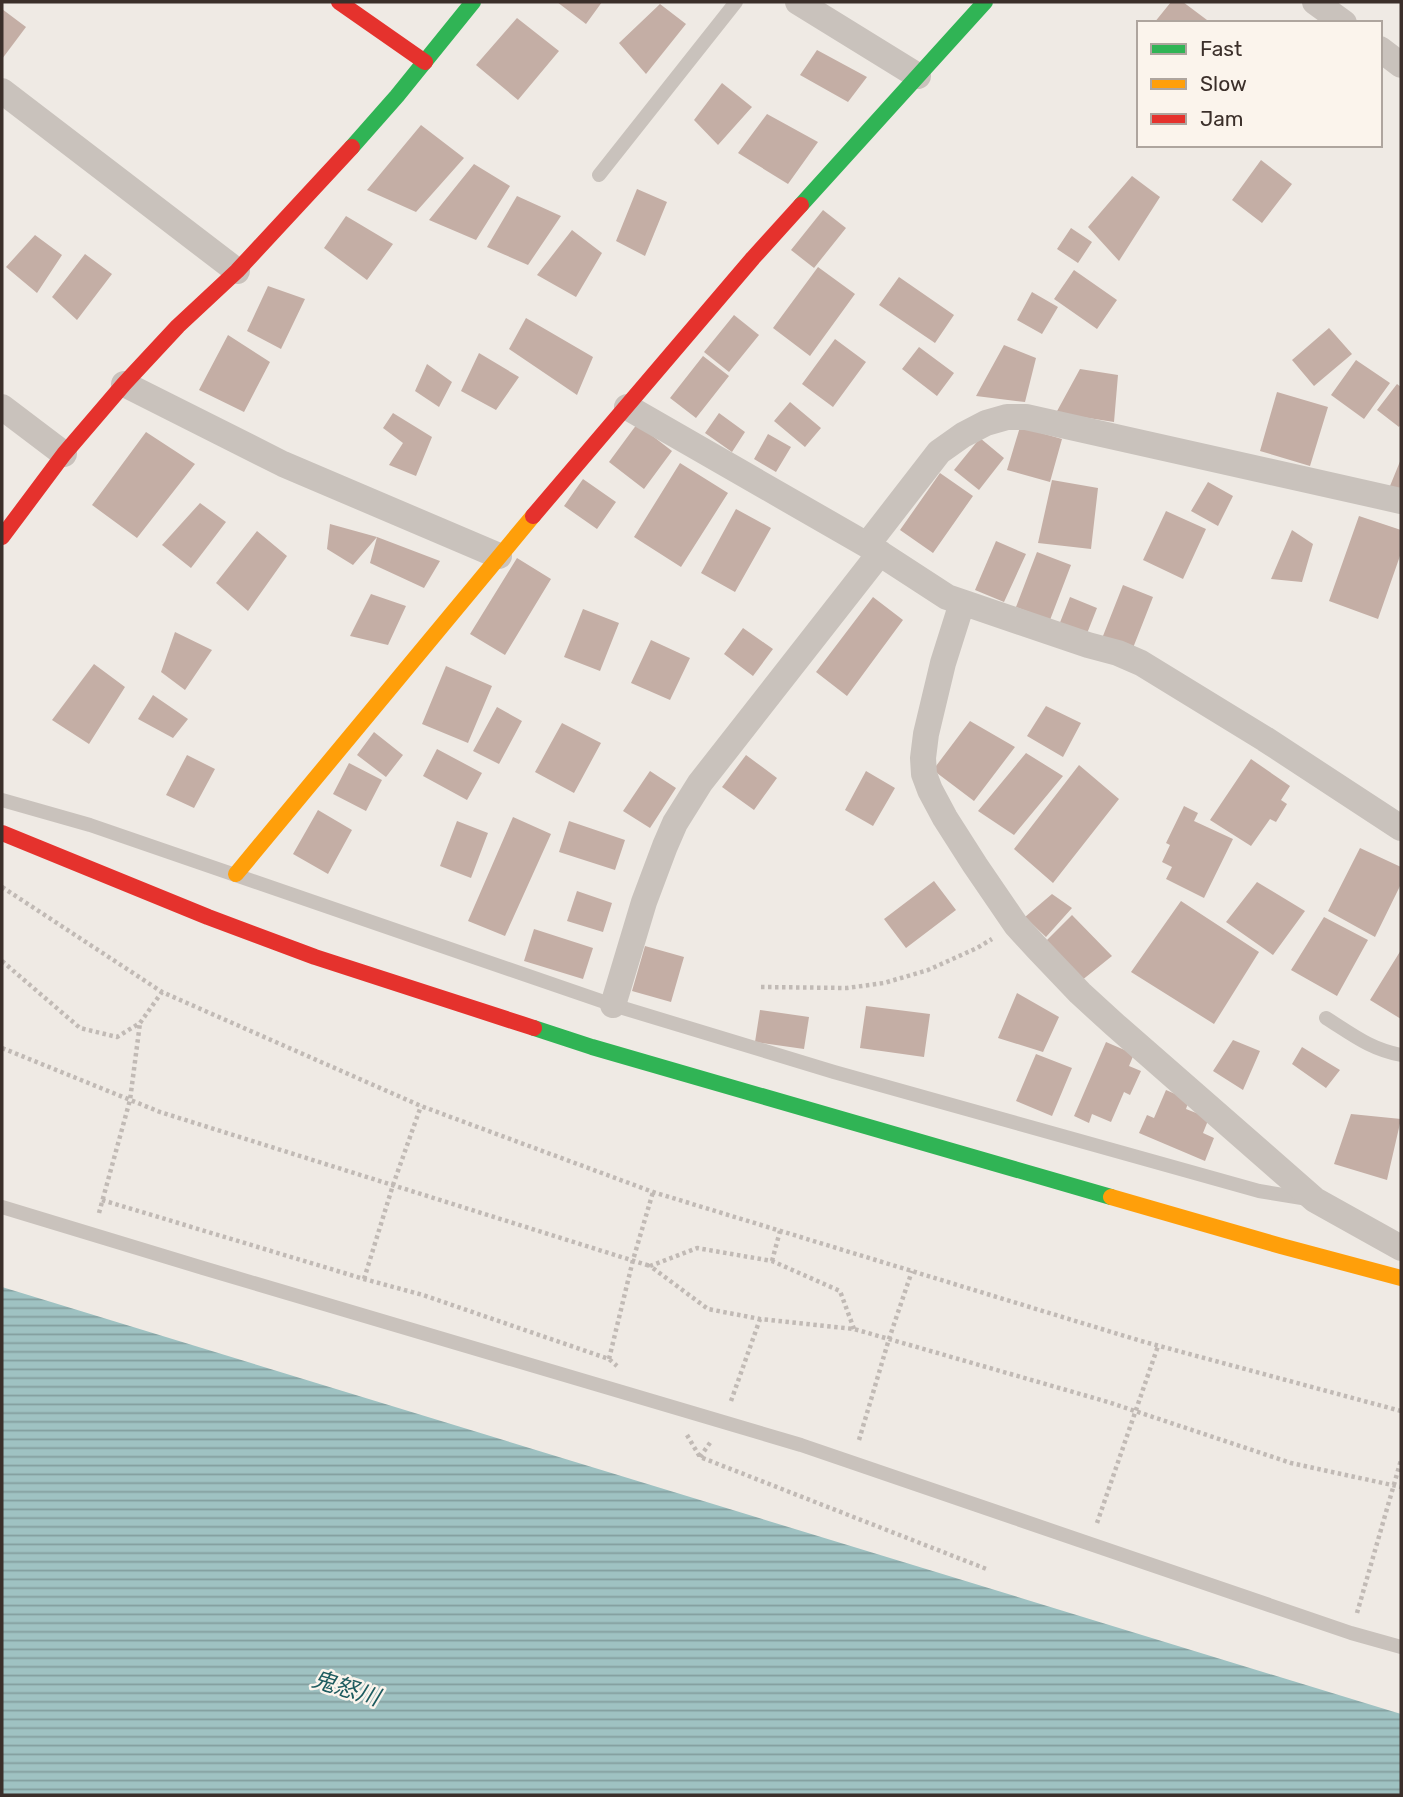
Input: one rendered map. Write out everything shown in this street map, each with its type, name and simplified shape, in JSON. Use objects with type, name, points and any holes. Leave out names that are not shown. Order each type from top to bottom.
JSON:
[{"type":"street","points":[[339,2],[425,62]]},
{"type":"street","points":[[2,537],[64,454],[124,384],[322,181],[397,96],[473,2]]},
{"type":"street","points":[[797,2],[918,76]]},
{"type":"street","points":[[236,874],[499,556],[752,258],[985,2]]},
{"type":"street","points":[[1315,2],[1341,21]]},
{"type":"street","points":[[1382,51],[1401,65]]},
{"type":"street","points":[[2,92],[237,271]]},
{"type":"street","points":[[124,384],[283,464],[499,556]]},
{"type":"street","points":[[2,407],[64,454]]},
{"type":"street","points":[[627,407],[874,549],[930,588],[962,603],[1118,653],[1141,663],[1265,739],[1401,828]]},
{"type":"street","points":[[614,1005],[644,902],[675,822],[700,783],[874,549],[939,452],[962,435],[986,423],[1007,417],[1026,417],[1401,502]]},
{"type":"street","points":[[962,603],[943,663],[926,734],[924,775],[945,818],[1016,925],[1097,1009],[1315,1199],[1401,1248]]},
{"type":"street","points":[[2,833],[208,917],[315,957],[592,1047],[1401,1278]]},
{"type":"lane","points":[[599,175],[736,2]]},
{"type":"lane","points":[[2,800],[90,825],[614,1005],[834,1072],[1246,1187],[1285,1196],[1315,1199]]},
{"type":"lane","points":[[1326,1018],[1367,1045],[1401,1055]]},
{"type":"lane","points":[[2,1207],[853,1462],[1351,1633],[1401,1647]]},
{"type":"path","points":[[2,887],[163,992],[421,1106],[653,1192],[1158,1346],[1401,1411]]},
{"type":"path","points":[[761,988],[835,988],[884,983],[928,970],[977,948],[1016,925]]},
{"type":"path","points":[[2,961],[80,1028],[117,1037],[140,1023],[163,992]]},
{"type":"path","points":[[93,1235],[130,1100],[140,1023]]},
{"type":"path","points":[[2,1048],[160,1112],[650,1266],[708,1310],[760,1319],[854,1329],[1136,1412],[1291,1463],[1401,1487]]},
{"type":"path","points":[[363,1279],[421,1106]]},
{"type":"path","points":[[609,1359],[653,1192]]},
{"type":"path","points":[[102,1200],[423,1295],[609,1359],[624,1371]]},
{"type":"path","points":[[772,1261],[780,1231]]},
{"type":"path","points":[[650,1266],[697,1248],[772,1261],[840,1290],[854,1329]]},
{"type":"path","points":[[853,1462],[912,1271]]},
{"type":"path","points":[[700,1457],[724,1422],[760,1319]]},
{"type":"path","points":[[1090,1543],[1158,1346]]},
{"type":"path","points":[[684,1430],[700,1457],[989,1570]]},
{"type":"path","points":[[1351,1633],[1401,1460]]},
{"type":"water","name":"鬼怒川","points":[[2,1287],[1401,1714],[1401,1795],[2,1795]]},
{"type":"building","points":[[557,2],[602,2],[586,24]]},
{"type":"building","points":[[1171,2],[1183,2],[1208,21],[1156,21]]},
{"type":"building","points":[[660,4],[686,24],[646,74],[619,43]]},
{"type":"building","points":[[2,9],[26,27],[2,59]]},
{"type":"building","points":[[517,18],[559,51],[518,100],[476,65]]},
{"type":"building","points":[[817,50],[867,77],[848,102],[800,75]]},
{"type":"building","points":[[722,83],[752,107],[718,145],[694,120]]},
{"type":"building","points":[[767,114],[818,142],[788,184],[738,153]]},
{"type":"building","points":[[421,125],[464,158],[416,212],[367,190]]},
{"type":"building","points":[[1261,160],[1292,184],[1262,223],[1232,200]]},
{"type":"building","points":[[474,164],[510,186],[476,240],[429,220]]},
{"type":"building","points":[[1132,176],[1160,197],[1119,261],[1088,227]]},
{"type":"building","points":[[637,189],[667,202],[645,256],[616,241]]},
{"type":"building","points":[[517,196],[561,216],[528,265],[487,247]]},
{"type":"building","points":[[823,210],[846,228],[814,268],[791,250]]},
{"type":"building","points":[[346,216],[393,244],[367,280],[324,248]]},
{"type":"building","points":[[1071,228],[1092,242],[1078,263],[1057,249]]},
{"type":"building","points":[[572,230],[602,253],[576,297],[537,275]]},
{"type":"building","points":[[35,235],[62,255],[37,293],[6,267]]},
{"type":"building","points":[[85,254],[112,274],[77,320],[52,297]]},
{"type":"building","points":[[818,267],[855,294],[810,356],[773,328]]},
{"type":"building","points":[[1074,270],[1117,300],[1097,329],[1054,299]]},
{"type":"building","points":[[899,277],[954,315],[935,343],[879,305]]},
{"type":"building","points":[[268,286],[305,299],[281,349],[247,331]]},
{"type":"building","points":[[1032,292],[1058,307],[1042,334],[1017,320]]},
{"type":"building","points":[[734,315],[759,335],[729,372],[704,352]]},
{"type":"building","points":[[526,318],[593,357],[577,395],[509,349]]},
{"type":"building","points":[[1329,328],[1352,354],[1314,386],[1292,360]]},
{"type":"building","points":[[228,335],[270,362],[244,412],[199,390]]},
{"type":"building","points":[[835,339],[866,362],[833,407],[802,384]]},
{"type":"building","points":[[1004,345],[1036,358],[1025,402],[976,396]]},
{"type":"building","points":[[919,347],[954,373],[937,396],[902,369]]},
{"type":"building","points":[[479,353],[519,377],[496,410],[461,391]]},
{"type":"building","points":[[703,356],[729,376],[696,418],[670,398]]},
{"type":"building","points":[[1356,360],[1390,383],[1364,419],[1331,395]]},
{"type":"building","points":[[427,364],[452,382],[439,407],[415,391]]},
{"type":"building","points":[[1080,369],[1118,375],[1114,422],[1056,413]]},
{"type":"building","points":[[1397,384],[1401,387],[1399,427],[1377,410]]},
{"type":"building","points":[[1277,392],[1328,407],[1310,466],[1260,451]]},
{"type":"building","points":[[790,402],[821,428],[805,447],[774,421]]},
{"type":"building","points":[[393,413],[432,437],[416,476],[389,465],[403,443],[383,428]]},
{"type":"building","points":[[719,413],[745,432],[732,452],[705,433]]},
{"type":"building","points":[[637,424],[672,451],[644,489],[609,462]]},
{"type":"building","points":[[1020,427],[1062,439],[1050,482],[1007,470]]},
{"type":"building","points":[[146,432],[195,464],[137,538],[92,505]]},
{"type":"building","points":[[768,434],[791,447],[776,472],[754,459]]},
{"type":"building","points":[[980,438],[1004,458],[979,490],[954,470]]},
{"type":"building","points":[[1401,459],[1401,490],[1390,486]]},
{"type":"building","points":[[680,463],[728,493],[681,567],[634,537]]},
{"type":"building","points":[[940,473],[973,496],[933,553],[900,530]]},
{"type":"building","points":[[583,479],[616,502],[597,529],[564,506]]},
{"type":"building","points":[[1052,480],[1098,488],[1091,549],[1038,543]]},
{"type":"building","points":[[1208,482],[1233,496],[1218,526],[1191,511]]},
{"type":"building","points":[[200,503],[226,522],[191,568],[162,545]]},
{"type":"building","points":[[736,509],[771,528],[735,592],[701,573]]},
{"type":"building","points":[[1166,511],[1206,529],[1183,579],[1143,560]]},
{"type":"building","points":[[1359,516],[1401,530],[1401,553],[1378,619],[1329,601]]},
{"type":"building","points":[[330,524],[377,537],[353,565],[327,549]]},
{"type":"building","points":[[1292,530],[1313,544],[1302,582],[1271,579]]},
{"type":"building","points":[[257,531],[287,556],[248,611],[216,583]]},
{"type":"building","points":[[377,537],[440,561],[424,588],[370,563]]},
{"type":"building","points":[[996,541],[1026,554],[1004,602],[975,590]]},
{"type":"building","points":[[1037,552],[1071,565],[1050,620],[1016,607]]},
{"type":"building","points":[[517,558],[551,579],[505,655],[470,634]]},
{"type":"building","points":[[1123,585],[1153,597],[1131,653],[1101,641]]},
{"type":"building","points":[[371,594],[406,606],[388,645],[350,636]]},
{"type":"building","points":[[873,597],[903,620],[847,696],[816,672]]},
{"type":"building","points":[[1070,597],[1097,608],[1086,636],[1059,625]]},
{"type":"building","points":[[583,609],[619,623],[600,671],[564,657]]},
{"type":"building","points":[[743,628],[773,649],[753,676],[724,654]]},
{"type":"building","points":[[175,632],[212,650],[185,690],[161,672]]},
{"type":"building","points":[[651,640],[690,658],[670,700],[631,683]]},
{"type":"building","points":[[94,664],[125,687],[89,744],[52,720]]},
{"type":"building","points":[[446,666],[492,686],[468,743],[422,724]]},
{"type":"building","points":[[153,695],[188,719],[173,738],[138,719]]},
{"type":"building","points":[[1046,706],[1081,723],[1063,757],[1027,736]]},
{"type":"building","points":[[497,707],[522,721],[499,764],[473,751]]},
{"type":"building","points":[[970,721],[1015,747],[974,801],[933,770]]},
{"type":"building","points":[[562,723],[601,743],[574,793],[535,772]]},
{"type":"building","points":[[374,732],[403,755],[386,777],[357,755]]},
{"type":"building","points":[[437,749],[482,773],[467,800],[423,776]]},
{"type":"building","points":[[1026,753],[1063,776],[1014,835],[978,811]]},
{"type":"building","points":[[187,755],[215,769],[194,808],[166,795]]},
{"type":"building","points":[[746,755],[777,778],[754,810],[722,787]]},
{"type":"building","points":[[1251,759],[1290,786],[1281,800],[1287,804],[1276,822],[1270,819],[1251,846],[1210,820]]},
{"type":"building","points":[[349,763],[382,780],[366,811],[333,794]]},
{"type":"building","points":[[1079,765],[1119,799],[1053,883],[1014,849]]},
{"type":"building","points":[[650,771],[676,788],[650,828],[623,811]]},
{"type":"building","points":[[866,771],[895,788],[873,826],[845,810]]},
{"type":"building","points":[[1184,806],[1198,813],[1194,821],[1233,839],[1204,898],[1166,879],[1172,867],[1162,862],[1170,845],[1166,843]]},
{"type":"building","points":[[318,810],[352,830],[328,874],[293,854]]},
{"type":"building","points":[[513,817],[551,834],[505,936],[468,921]]},
{"type":"building","points":[[457,821],[488,833],[471,878],[440,866]]},
{"type":"building","points":[[569,821],[625,840],[615,870],[559,852]]},
{"type":"building","points":[[1360,848],[1401,867],[1401,884],[1375,937],[1328,911]]},
{"type":"building","points":[[934,881],[956,910],[906,948],[884,919]]},
{"type":"building","points":[[1257,882],[1305,911],[1273,955],[1226,922]]},
{"type":"building","points":[[577,891],[612,903],[603,932],[567,921]]},
{"type":"building","points":[[1052,894],[1072,908],[1046,937],[1025,917]]},
{"type":"building","points":[[1181,901],[1259,952],[1214,1024],[1131,972]]},
{"type":"building","points":[[1072,915],[1112,956],[1081,981],[1045,942]]},
{"type":"building","points":[[1324,917],[1368,940],[1337,996],[1291,970]]},
{"type":"building","points":[[534,929],[593,948],[583,979],[524,961]]},
{"type":"building","points":[[645,946],[684,957],[671,1002],[632,991]]},
{"type":"building","points":[[1401,950],[1401,1019],[1370,1000]]},
{"type":"building","points":[[1017,993],[1059,1017],[1043,1052],[998,1038]]},
{"type":"building","points":[[866,1006],[930,1014],[924,1057],[860,1048]]},
{"type":"building","points":[[760,1010],[809,1017],[804,1049],[755,1042]]},
{"type":"building","points":[[1233,1040],[1260,1051],[1243,1090],[1213,1071]]},
{"type":"building","points":[[1106,1042],[1134,1054],[1129,1066],[1141,1071],[1130,1095],[1124,1092],[1111,1122],[1092,1114],[1089,1123],[1074,1116]]},
{"type":"building","points":[[1302,1047],[1340,1070],[1326,1088],[1292,1064]]},
{"type":"building","points":[[1036,1054],[1072,1068],[1052,1116],[1016,1101]]},
{"type":"building","points":[[1166,1090],[1189,1100],[1186,1109],[1209,1118],[1203,1133],[1214,1138],[1205,1161],[1139,1133],[1147,1115],[1154,1118]]},
{"type":"building","points":[[1351,1114],[1401,1119],[1387,1180],[1334,1164]]},
{"type":"traffic: fast","points":[[352,147],[473,2]]},
{"type":"traffic: fast","points":[[801,205],[985,2]]},
{"type":"traffic: fast","points":[[534,1028],[1111,1197]]},
{"type":"traffic: slow","points":[[236,874],[533,516]]},
{"type":"traffic: slow","points":[[1111,1197],[1401,1278]]},
{"type":"traffic: jam","points":[[339,2],[425,62]]},
{"type":"traffic: jam","points":[[2,537],[64,454],[124,384],[178,326],[237,271],[352,147]]},
{"type":"traffic: jam","points":[[533,516],[801,205]]},
{"type":"traffic: jam","points":[[2,833],[208,917],[315,957],[534,1028]]}]
